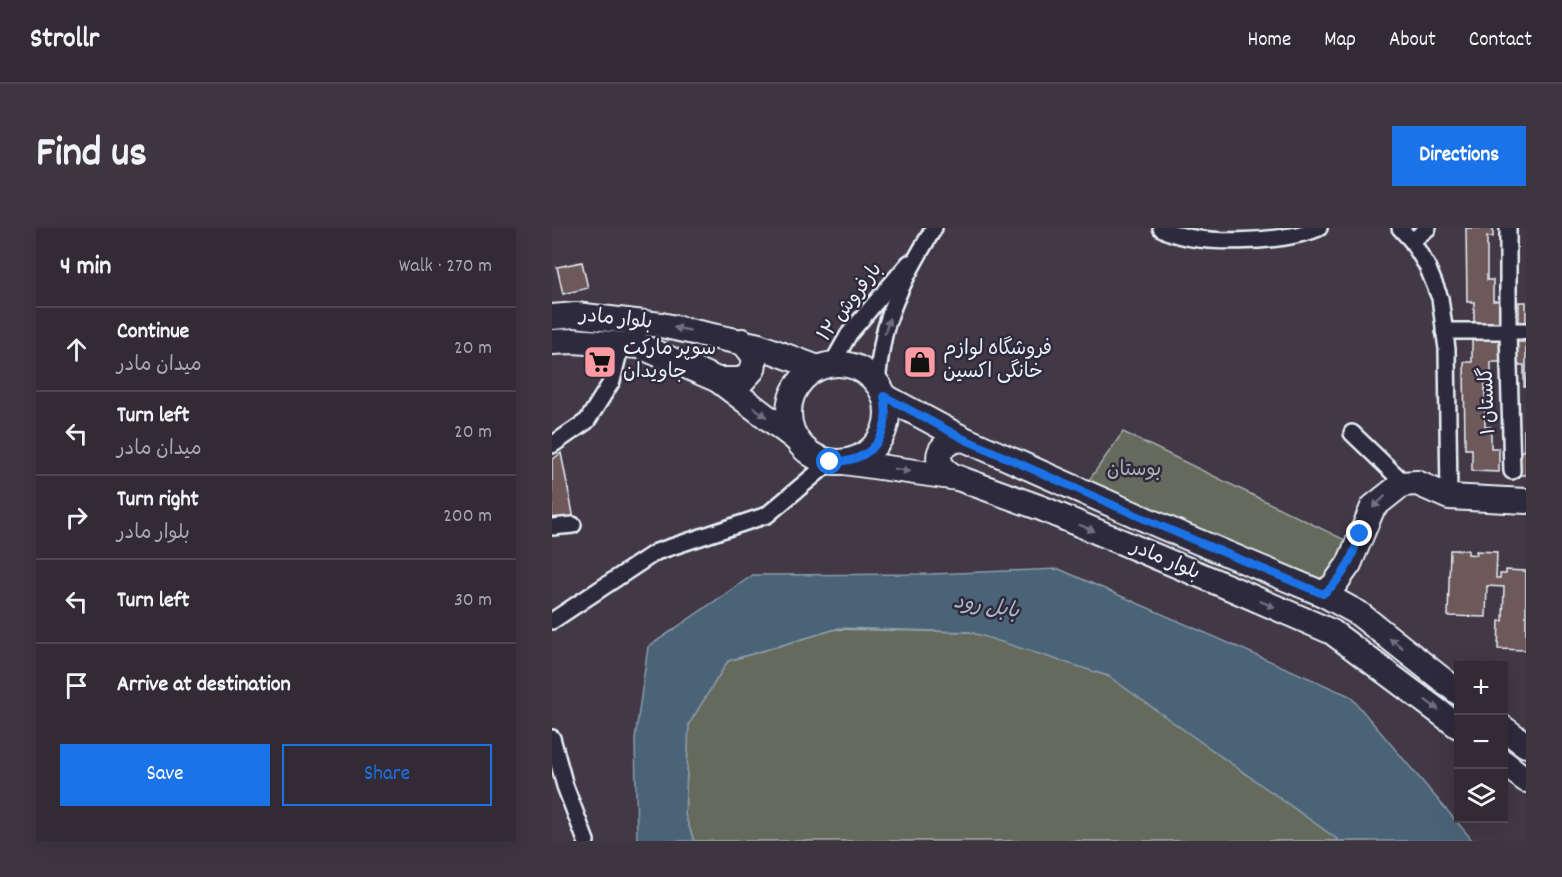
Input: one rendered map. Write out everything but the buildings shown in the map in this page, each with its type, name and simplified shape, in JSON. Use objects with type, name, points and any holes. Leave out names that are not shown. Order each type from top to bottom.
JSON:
[{"type":"main road","name":"بلوار مادر","points":[[552,318],[576,315],[651,324],[741,341],[825,366]]},
{"type":"main road","name":"بلوار مادر","points":[[552,342],[574,340],[640,346],[718,380],[796,439]]},
{"type":"main road","points":[[718,380],[743,380],[753,369],[755,357],[741,341]]},
{"type":"main road","points":[[849,365],[865,372],[880,390],[887,411],[885,426],[880,439],[858,458],[837,462],[816,457],[805,450],[796,439],[789,416],[793,393],[808,374],[825,366],[849,365]]},
{"type":"main road","name":"بلوار مادر","points":[[880,390],[964,439],[1174,532],[1323,594],[1358,613],[1454,689]]},
{"type":"main road","points":[[957,478],[945,473],[939,462],[941,449],[951,440],[964,439]]},
{"type":"main road","name":"بلوار مادر","points":[[837,462],[957,478],[1041,508],[1332,632],[1454,723]]},
{"type":"main road","points":[[1323,594],[1334,585],[1349,564],[1372,507],[1390,492],[1405,484],[1417,483],[1449,497],[1526,501]]},
{"type":"main road","points":[[1508,732],[1526,745]]},
{"type":"main road","points":[[1508,766],[1526,780]]},
{"type":"street","points":[[925,244],[934,228]]},
{"type":"street","points":[[1161,228],[1169,232],[1211,241],[1256,240],[1319,228]]},
{"type":"street","points":[[1400,228],[1412,241],[1427,266],[1440,298],[1447,349],[1449,497]]},
{"type":"street","points":[[1412,241],[1428,228]]},
{"type":"street","name":"گلستان ۱","points":[[1508,228],[1512,471]]},
{"type":"street","name":"بارفروش ۱۲","points":[[825,366],[925,244]]},
{"type":"street","name":"بارفروش ۱۲","points":[[880,390],[880,354],[887,324],[925,244]]},
{"type":"street","points":[[1444,331],[1526,331]]},
{"type":"street","points":[[552,445],[587,421],[612,381],[621,344]]},
{"type":"street","points":[[1352,433],[1405,484]]},
{"type":"street","points":[[552,621],[656,552],[767,515],[837,462]]},
{"type":"street","points":[[552,527],[573,525]]},
{"type":"street","points":[[552,738],[565,786],[586,841]]},
{"type":"green space","name":"بوستان","points":[[1123,432],[1347,541],[1334,572],[1316,580],[1087,483]]},
{"type":"green space","points":[[836,629],[970,632],[1065,660],[1192,708],[1369,841],[694,841],[685,815],[689,717],[728,661]]},
{"type":"water","name":"بابل رود","points":[[1059,569],[1350,696],[1454,819],[1454,823],[1458,823],[1473,841],[1340,841],[1108,676],[970,632],[839,628],[728,661],[689,724],[685,815],[694,841],[637,841],[635,739],[648,647],[753,575],[931,574]]},
{"type":"place","name":"سوپر مارکت جاویدان","points":[[600,362]]},
{"type":"place","name":"فروشگاه لوازم خانگی اکسین","points":[[920,362]]},
{"type":"route","points":[[830,462],[844,462],[858,458],[880,439],[887,411],[884,396],[964,439],[1163,527],[1323,594],[1334,585],[1349,564],[1360,534]]}]
